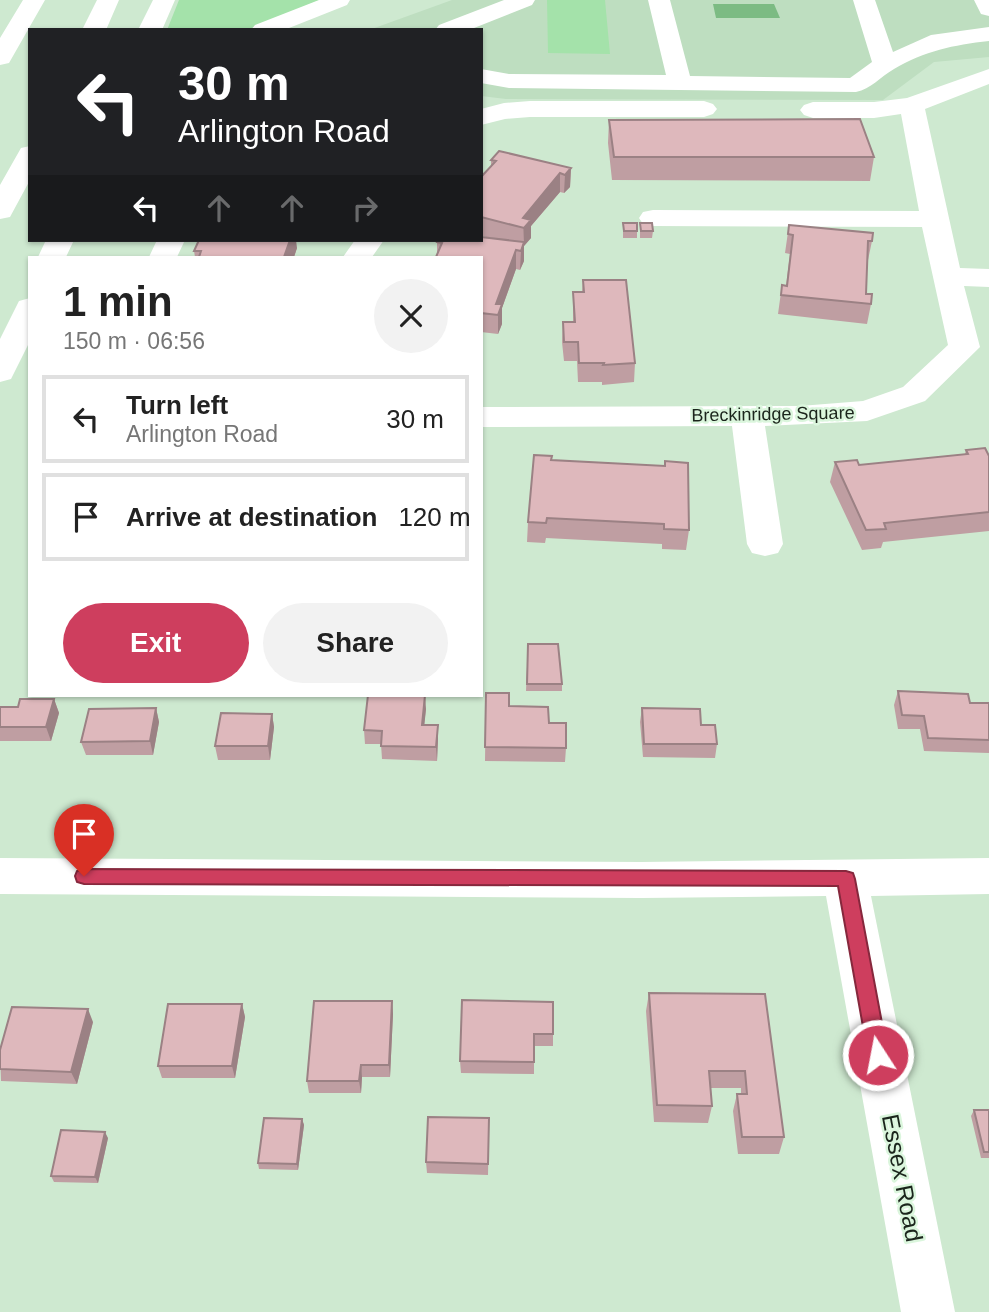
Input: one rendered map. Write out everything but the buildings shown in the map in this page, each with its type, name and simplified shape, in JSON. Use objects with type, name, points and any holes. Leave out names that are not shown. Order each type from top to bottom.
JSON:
[{"type":"main road","points":[[0,58],[34,0]]},
{"type":"main road","points":[[95,28],[108,0]]},
{"type":"main road","points":[[151,28],[164,0]]},
{"type":"main road","points":[[268,28],[339,0]]},
{"type":"main road","points":[[452,28],[524,0]]},
{"type":"main road","points":[[659,0],[680,83]]},
{"type":"main road","points":[[864,0],[885,64]]},
{"type":"main road","points":[[985,0],[989,9]]},
{"type":"main road","points":[[483,76],[509,81],[856,85],[885,64],[939,40],[989,34]]},
{"type":"main road","points":[[791,110],[874,110],[912,104],[989,76]]},
{"type":"main road","name":"Breckinridge Square","points":[[483,417],[747,416],[867,411],[914,394],[977,356],[947,276],[912,104]]},
{"type":"main road","points":[[483,116],[504,111],[530,109],[722,109]]},
{"type":"main road","points":[[0,211],[28,158]]},
{"type":"main road","points":[[653,218],[935,219]]},
{"type":"main road","points":[[358,256],[368,242]]},
{"type":"main road","points":[[947,276],[989,278]]},
{"type":"main road","points":[[0,372],[28,311]]},
{"type":"main road","points":[[747,416],[765,544]]},
{"type":"main road","points":[[0,876],[846,879],[989,876]]},
{"type":"main road","name":"Essex Road","points":[[846,879],[928,1312]]},
{"type":"shaded area","points":[[179,0],[320,0],[252,28],[168,28]]},
{"type":"shaded area","points":[[452,0],[989,0],[989,57],[934,62],[883,100],[506,99],[483,96],[483,28],[375,28]]},
{"type":"shaded area","points":[[547,0],[605,0],[610,54],[548,53]]},
{"type":"shaded area","points":[[713,4],[774,4],[780,18],[716,18]]},
{"type":"route","points":[[84,876],[846,879],[878,1055]]}]
